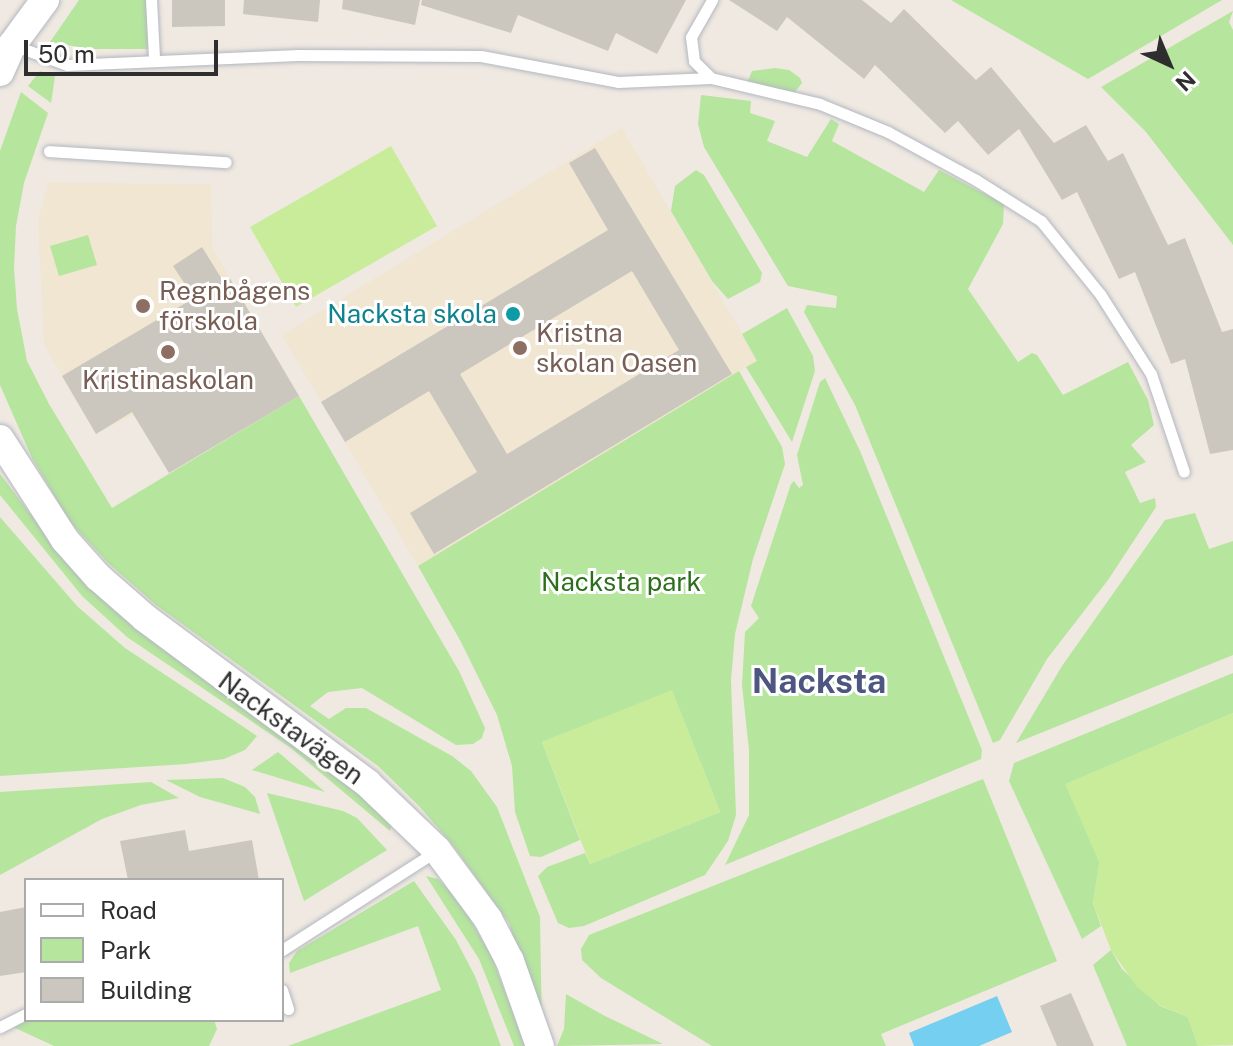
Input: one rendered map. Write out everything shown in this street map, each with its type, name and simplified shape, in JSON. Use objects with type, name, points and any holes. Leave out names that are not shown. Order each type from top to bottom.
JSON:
[{"type":"street","points":[[0,72],[12,45],[45,0]]},
{"type":"street","name":"Nackstavägen","points":[[0,439],[65,540],[98,577],[145,618],[367,783],[437,850],[488,919],[510,961],[540,1046]]},
{"type":"lane","points":[[151,0],[154,58]]},
{"type":"lane","points":[[711,78],[694,61],[691,37],[712,0]]},
{"type":"lane","points":[[12,45],[67,65],[154,58],[481,56],[618,82],[711,78],[820,104],[888,132],[976,180],[1041,221],[1100,294],[1151,374],[1184,472]]},
{"type":"lane","points":[[49,151],[226,162]]},
{"type":"lane","points":[[284,947],[437,850]]},
{"type":"lane","points":[[284,996],[288,1009]]},
{"type":"lane","points":[[0,1027],[24,1015]]},
{"type":"shaded area","name":"Kristna skolan Oasen","points":[[622,128],[758,361],[418,566],[282,335]]},
{"type":"shaded area","name":"Regnbågens förskola","points":[[48,183],[211,184],[212,248],[299,396],[169,473],[133,415],[96,434],[44,344],[38,220]]},
{"type":"green space","points":[[79,0],[147,0],[150,49],[90,49],[50,42]]},
{"type":"green space","points":[[951,0],[1222,0],[1088,79]]},
{"type":"green space","points":[[1233,11],[1229,22],[1233,30],[1233,245],[1146,132],[1101,87]]},
{"type":"green space","points":[[789,70],[800,78],[802,83],[795,92],[747,83],[752,71]]},
{"type":"green space","points":[[40,71],[55,76],[51,103],[28,86]]},
{"type":"green space","points":[[21,92],[48,113],[24,183],[16,226],[14,268],[17,309],[27,361],[49,404],[112,508],[299,396],[459,671],[485,728],[482,738],[473,744],[456,745],[362,688],[328,692],[310,706],[329,719],[346,708],[366,708],[452,756],[471,771],[497,807],[540,917],[542,1032],[509,923],[452,844],[419,806],[378,766],[156,605],[108,563],[70,522],[32,458],[0,385],[0,151]]},
{"type":"green space","points":[[701,95],[751,101],[750,113],[775,121],[767,141],[807,157],[831,119],[839,124],[832,141],[924,192],[939,170],[1004,204],[1003,224],[968,289],[1018,362],[1032,353],[1037,355],[1063,395],[1128,362],[1148,400],[1154,425],[1131,445],[1146,462],[1125,472],[1140,503],[1155,498],[1156,507],[1108,580],[1047,659],[1000,740],[993,743],[855,405],[804,312],[807,305],[836,308],[837,296],[788,286],[704,147],[698,124]]},
{"type":"green space","points":[[391,146],[437,226],[296,307],[250,227]]},
{"type":"green space","points":[[696,170],[704,175],[762,273],[760,282],[728,299],[712,281],[671,211],[675,186]]},
{"type":"green space","points":[[88,235],[97,265],[59,276],[50,246]]},
{"type":"green space","points":[[787,308],[813,356],[815,371],[792,442],[746,367],[757,361],[742,334]]},
{"type":"green space","name":"Nacksta park","points":[[739,371],[782,447],[785,464],[753,559],[735,634],[731,680],[736,815],[728,841],[705,875],[584,926],[569,928],[558,923],[538,876],[547,867],[585,853],[590,864],[720,812],[672,691],[542,742],[580,840],[541,857],[530,856],[515,812],[512,766],[497,715],[418,566]]},
{"type":"green space","name":"Nacksta park","points":[[825,378],[860,451],[982,750],[981,759],[725,865],[749,815],[749,750],[742,685],[745,632],[759,618],[751,606],[791,484],[794,481],[799,488],[803,485],[797,455],[820,382]]},
{"type":"green space","points":[[0,474],[51,541],[244,704],[393,821],[390,831],[291,748],[127,637],[82,596],[0,495]]},
{"type":"green space","points":[[1195,513],[1209,549],[1233,541],[1233,655],[1016,743],[1062,666],[1165,520]]},
{"type":"green space","points":[[0,517],[77,606],[125,648],[257,736],[245,750],[224,759],[186,764],[0,776]]},
{"type":"green space","points":[[1233,673],[1233,713],[1066,784],[1100,862],[1093,903],[1101,926],[1082,939],[1009,781],[1014,763]]},
{"type":"green space","points":[[672,690],[720,812],[590,864],[542,742]]},
{"type":"green space","points":[[1233,713],[1233,1045],[1198,1046],[1188,1017],[1161,1006],[1137,987],[1111,950],[1093,903],[1099,862],[1065,784]]},
{"type":"green space","points":[[278,752],[325,792],[252,770]]},
{"type":"green space","points":[[223,778],[245,787],[255,797],[260,814],[200,797],[166,780]]},
{"type":"green space","points":[[983,779],[1057,961],[881,1034],[886,1046],[712,1046],[601,978],[582,960],[581,949],[589,935]]},
{"type":"green space","points":[[151,782],[179,798],[141,805],[102,819],[0,875],[0,792]]},
{"type":"green space","points":[[267,793],[343,811],[357,818],[387,850],[304,901]]},
{"type":"green space","points":[[426,876],[438,879],[460,902],[491,955],[526,1046],[514,1046],[479,959]]},
{"type":"green space","points":[[414,881],[456,940],[475,976],[501,1046],[288,1046],[441,990],[418,926],[290,973],[289,963],[297,951]]},
{"type":"green space","points":[[1111,950],[1122,969],[1160,1006],[1188,1017],[1198,1046],[1127,1046],[1093,965]]},
{"type":"green space","points":[[566,994],[663,1044],[557,1046],[564,1029]]},
{"type":"green space","points":[[24,1022],[215,1022],[217,1029],[209,1046],[54,1046],[13,1027]]},
{"type":"water","points":[[997,996],[1012,1032],[979,1046],[914,1046],[909,1033]]},
{"type":"building","points":[[172,0],[225,0],[225,26],[172,27]]},
{"type":"building","points":[[244,0],[320,0],[318,22],[243,14]]},
{"type":"building","points":[[343,0],[420,0],[415,25],[342,9]]},
{"type":"building","points":[[422,0],[686,0],[657,54],[616,33],[608,51],[518,15],[511,33],[421,5]]},
{"type":"building","points":[[729,0],[862,0],[891,23],[904,9],[976,80],[991,67],[1054,143],[1086,125],[1108,161],[1123,153],[1168,245],[1185,238],[1222,332],[1233,329],[1233,450],[1210,454],[1185,359],[1171,364],[1135,272],[1119,279],[1077,192],[1062,200],[1019,129],[988,155],[958,121],[945,133],[875,65],[864,79],[787,17],[777,31]]},
{"type":"building","points":[[595,148],[732,374],[434,554],[410,513],[477,472],[429,391],[345,442],[321,402],[608,230],[569,163]],"holes":[[[632,271],[679,350],[507,454],[460,374]]]},
{"type":"building","points":[[202,247],[223,281],[229,277],[299,396],[169,473],[132,412],[96,434],[62,376],[194,298],[173,266]]},
{"type":"building","points":[[185,830],[189,851],[252,840],[259,878],[128,878],[120,841]]},
{"type":"building","points":[[24,907],[24,972],[0,976],[0,912]]},
{"type":"building","points":[[1071,993],[1094,1046],[1057,1046],[1040,1006]]},
{"type":"place","name":"Regnbågens förskola","points":[[143,306]]},
{"type":"place","name":"Nacksta skola","points":[[513,314]]},
{"type":"place","name":"Kristna skolan Oasen","points":[[520,348]]},
{"type":"place","name":"Kristinaskolan","points":[[168,352]]},
{"type":"district","name":"Nacksta","points":[[819,682]]}]
